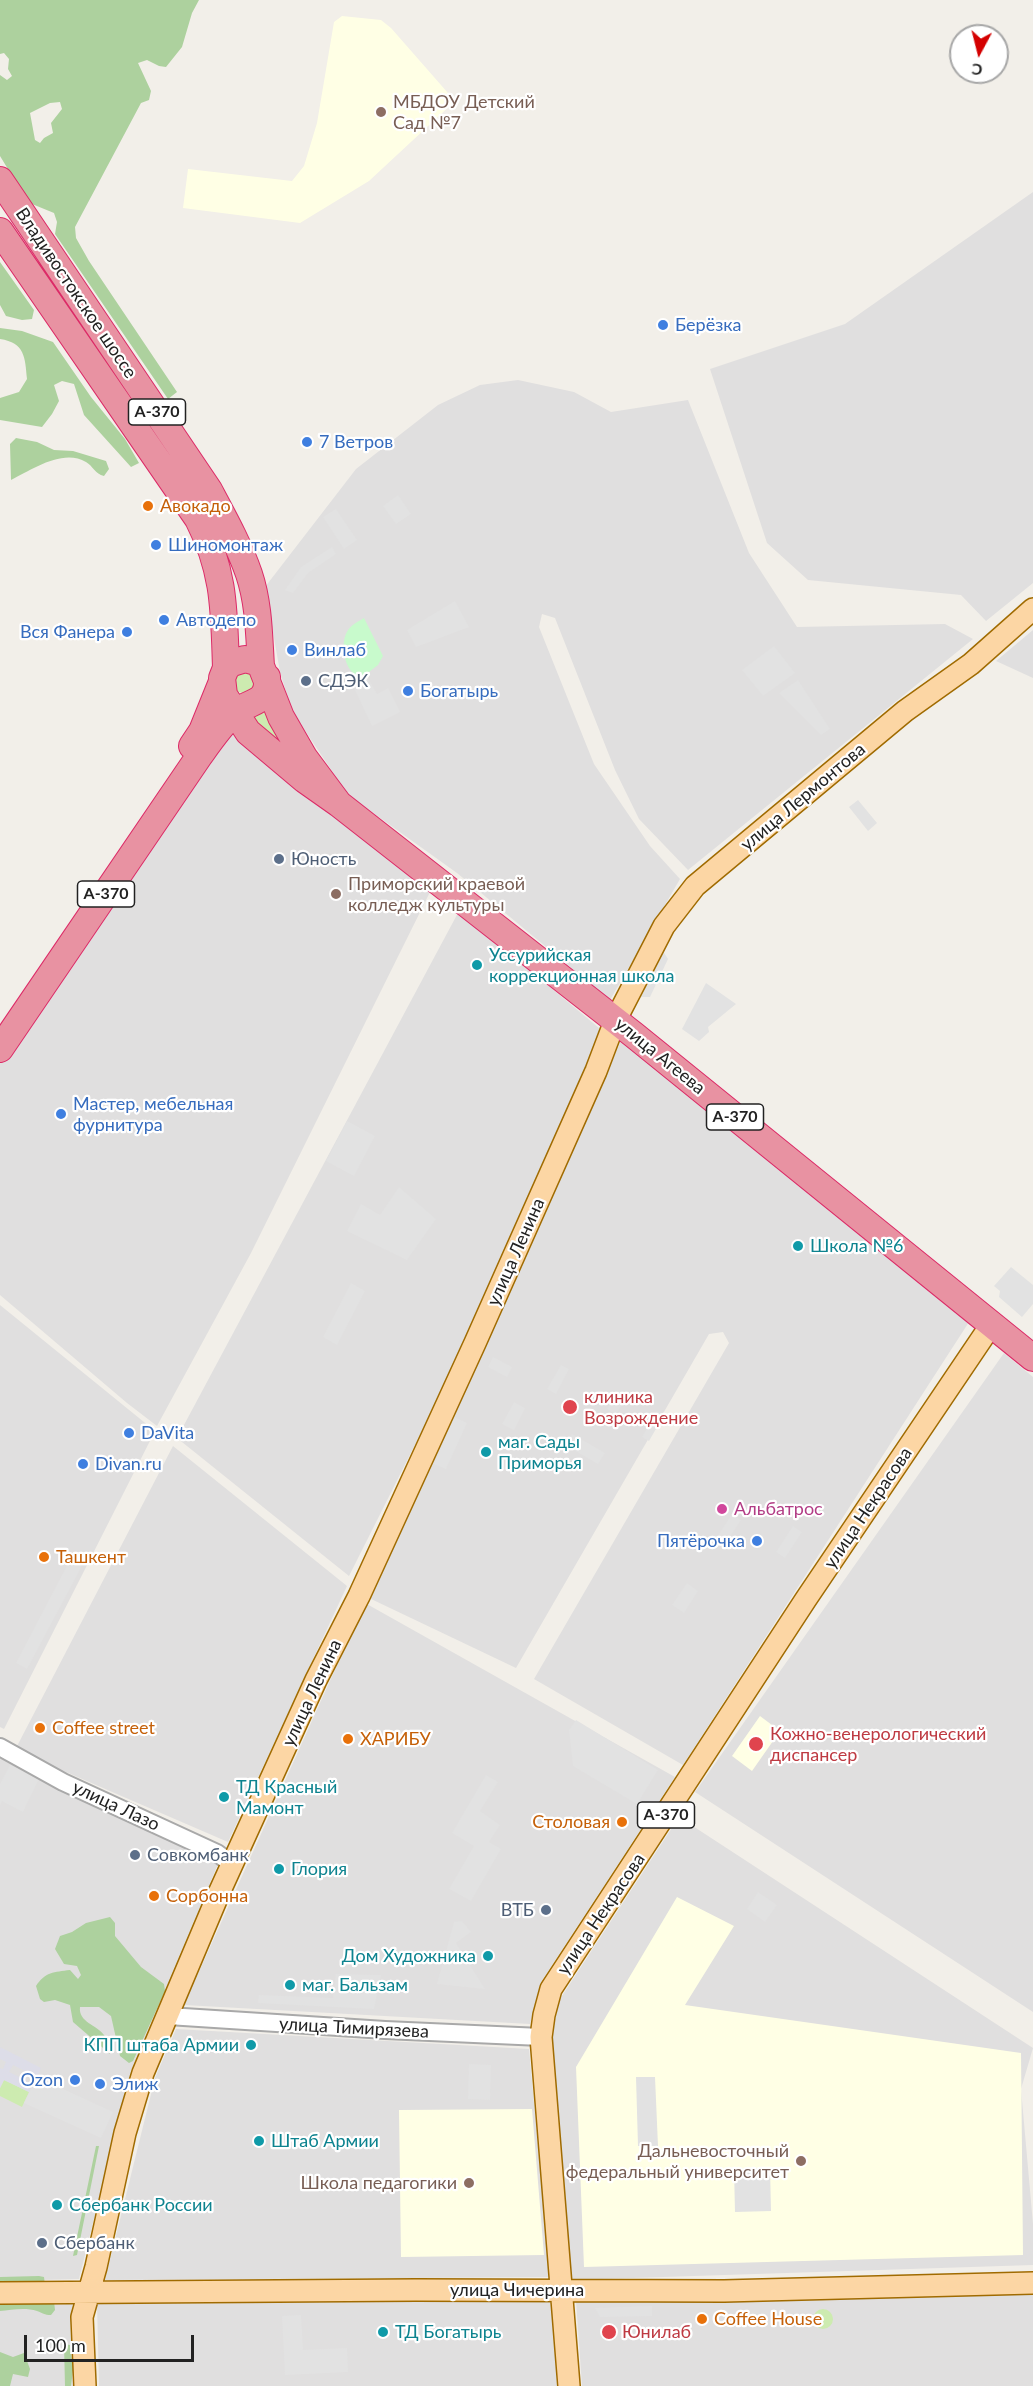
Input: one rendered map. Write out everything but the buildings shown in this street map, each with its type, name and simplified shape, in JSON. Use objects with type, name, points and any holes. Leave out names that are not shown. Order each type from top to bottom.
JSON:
[{"type":"highway","name":"Владивостокское шоссе","points":[[1,184],[209,490],[232,532],[249,575],[258,617],[264,672]]},
{"type":"highway","name":"Владивостокское шоссе","points":[[0,231],[198,519],[209,542],[221,580],[223,676]]},
{"type":"highway","points":[[223,676],[235,661],[245,659],[256,662],[264,672]]},
{"type":"highway","name":"А-370","points":[[0,1049],[200,755],[236,712],[263,697],[267,684],[264,672]]},
{"type":"highway","name":"улица Агеева","points":[[264,672],[281,717],[298,748],[339,804]]},
{"type":"highway","name":"А-370","points":[[223,676],[224,695],[236,712]]},
{"type":"highway","name":"А-370","points":[[0,1029],[202,731],[223,676]]},
{"type":"highway","name":"улица Агеева","points":[[236,712],[248,732],[305,780],[339,804],[615,1021],[1033,1358]]},
{"type":"main road","name":"улица Лермонтова","points":[[615,1021],[664,926],[694,886],[905,711],[971,664],[1033,609]]},
{"type":"main road","name":"улица Ленина","points":[[86,2386],[82,2317],[87,2292],[96,2267],[125,2133],[143,2073],[232,1864],[316,1680],[359,1596],[476,1343],[596,1071],[615,1021]]},
{"type":"main road","name":"улица Некрасова","points":[[569,2386],[541,2037],[551,1989],[800,1608],[991,1325]]},
{"type":"main road","name":"улица Чичерина","points":[[0,2293],[724,2291],[1033,2283]]},
{"type":"street","name":"улица Лазо","points":[[0,1747],[63,1782],[217,1853],[232,1864]]},
{"type":"street","name":"улица Тимирязева","points":[[168,2016],[541,2037]]},
{"type":"shaded area","name":"МБДОУ Детский Сад №7","points":[[342,16],[381,20],[391,28],[455,101],[369,181],[300,223],[183,208],[188,169],[292,181],[304,166],[317,123],[334,22]]},
{"type":"shaded area","points":[[1033,192],[1033,583],[986,621],[961,595],[808,580],[767,543],[710,369],[845,324]]},
{"type":"shaded area","points":[[518,380],[574,392],[611,412],[688,400],[749,553],[797,627],[945,624],[973,639],[688,870],[639,819],[615,770],[555,618],[542,614],[539,627],[594,764],[650,846],[680,879],[610,1000],[457,873],[348,795],[292,711],[280,672],[265,587],[356,469],[438,405],[480,385]]},
{"type":"shaded area","points":[[398,495],[411,514],[396,524],[383,506]]},
{"type":"shaded area","points":[[336,509],[357,540],[344,549],[323,517]]},
{"type":"shaded area","points":[[332,547],[336,554],[308,573],[293,593],[285,590],[301,567]]},
{"type":"shaded area","points":[[455,601],[469,627],[416,647],[407,630]]},
{"type":"shaded area","points":[[1033,630],[1033,678],[996,661]]},
{"type":"shaded area","points":[[774,646],[795,673],[763,696],[742,670]]},
{"type":"shaded area","points":[[368,678],[377,694],[388,688],[400,712],[372,726],[354,688]]},
{"type":"shaded area","points":[[798,680],[830,729],[821,735],[779,693]]},
{"type":"shaded area","points":[[231,731],[298,790],[433,886],[251,1253],[157,1426],[0,1295],[0,1057]]},
{"type":"shaded area","points":[[858,800],[877,823],[868,831],[849,807]]},
{"type":"shaded area","points":[[459,911],[605,1033],[446,1383],[349,1576],[177,1438]]},
{"type":"shaded area","points":[[661,948],[668,959],[650,997],[638,997]]},
{"type":"shaded area","points":[[706,983],[736,1004],[708,1027],[709,1032],[699,1041],[682,1029]]},
{"type":"shaded area","points":[[621,1041],[969,1322],[683,1765],[534,1679],[729,1343],[723,1332],[709,1334],[516,1668],[369,1598]]},
{"type":"shaded area","points":[[347,1121],[375,1136],[354,1176],[326,1161]]},
{"type":"shaded area","points":[[399,1187],[436,1219],[407,1260],[347,1231],[361,1204],[380,1215]]},
{"type":"shaded area","points":[[1011,1267],[1033,1285],[1033,1304],[1022,1317],[999,1297],[1000,1291],[994,1286]]},
{"type":"shaded area","points":[[351,1283],[365,1291],[337,1345],[323,1337]]},
{"type":"shaded area","points":[[0,1305],[155,1431],[4,1729],[0,1727]]},
{"type":"shaded area","points":[[1004,1353],[1033,1377],[1033,2012],[695,1792]]},
{"type":"shaded area","points":[[493,1357],[512,1367],[507,1377],[488,1367]]},
{"type":"shaded area","points":[[561,1365],[569,1369],[556,1394],[547,1389]]},
{"type":"shaded area","points":[[618,1390],[627,1395],[616,1415],[607,1409]]},
{"type":"shaded area","points":[[514,1402],[525,1408],[514,1430],[502,1424]]},
{"type":"shaded area","points":[[657,1411],[664,1415],[649,1441],[642,1437]]},
{"type":"shaded area","points":[[454,1417],[467,1423],[446,1469],[434,1464]]},
{"type":"shaded area","points":[[572,1434],[605,1453],[598,1464],[565,1445]]},
{"type":"shaded area","points":[[173,1446],[347,1586],[228,1842],[15,1750]]},
{"type":"shaded area","points":[[732,1514],[741,1520],[726,1543],[717,1537]]},
{"type":"shaded area","points":[[793,1526],[802,1532],[785,1558],[776,1552]]},
{"type":"shaded area","points":[[72,1556],[84,1562],[27,1669],[16,1663]]},
{"type":"shaded area","points":[[687,1583],[698,1591],[684,1613],[672,1605]]},
{"type":"shaded area","points":[[365,1603],[675,1777],[541,1982],[530,2024],[184,2005]]},
{"type":"shaded area","name":"Кожно-венерологический диспансер","points":[[760,1716],[780,1731],[752,1771],[732,1756]]},
{"type":"shaded area","points":[[576,1720],[658,1770],[637,1804],[573,1766],[569,1730]]},
{"type":"shaded area","points":[[0,1758],[218,1864],[131,2070],[79,2279],[0,2281]]},
{"type":"shaded area","points":[[10,1765],[39,1779],[23,1812],[2,1801],[0,1805],[0,1784]]},
{"type":"shaded area","points":[[486,1775],[498,1782],[480,1811],[500,1825],[489,1842],[501,1849],[471,1901],[449,1889],[474,1846],[452,1833]]},
{"type":"shaded area","name":"Дальневосточный федеральный университет","points":[[679,1817],[1033,2048],[1021,2089],[1033,2224],[1033,2265],[571,2280],[550,2042],[560,1999]]},
{"type":"shaded area","points":[[758,1892],[777,1905],[765,1922],[747,1909]]},
{"type":"shaded area","name":"Дальневосточный федеральный университет","points":[[677,1897],[734,1926],[685,2005],[1021,2053],[1023,2255],[584,2267],[576,2067]]},
{"type":"shaded area","points":[[462,1921],[471,1932],[456,1943],[485,1989],[437,1984],[454,1922]]},
{"type":"shaded area","points":[[336,1974],[381,1975],[374,2009],[258,2003],[259,1995],[333,1998]]},
{"type":"shaded area","points":[[176,2029],[529,2049],[550,2277],[105,2280],[155,2078]]},
{"type":"shaded area","points":[[0,2047],[41,2068],[37,2077],[13,2065],[9,2072],[33,2084],[29,2092],[4,2080],[0,2088],[0,2068],[3,2069],[6,2062],[0,2059]]},
{"type":"shaded area","points":[[469,2064],[491,2065],[490,2100],[468,2099]]},
{"type":"shaded area","points":[[37,2077],[113,2112],[101,2138],[24,2103]]},
{"type":"shaded area","points":[[636,2077],[655,2077],[658,2146],[638,2146]]},
{"type":"shaded area","name":"Школа педагогики","points":[[532,2109],[544,2255],[401,2257],[399,2110]]},
{"type":"shaded area","points":[[770,2168],[771,2211],[735,2212],[734,2169]]},
{"type":"shaded area","points":[[1033,2285],[1033,2386],[582,2386],[576,2301]]},
{"type":"shaded area","points":[[552,2301],[557,2386],[99,2386],[97,2304]]},
{"type":"shaded area","points":[[73,2304],[70,2317],[73,2386],[0,2386],[0,2306]]},
{"type":"shaded area","points":[[652,2306],[652,2316],[600,2317],[595,2308]]},
{"type":"shaded area","points":[[301,2315],[303,2350],[347,2348],[348,2372],[285,2375],[282,2316]]},
{"type":"green space","points":[[0,0],[199,0],[192,13],[182,47],[166,67],[147,60],[138,63],[151,91],[149,100],[141,103],[75,227],[76,238],[89,261],[177,392],[168,399],[55,234],[57,222],[54,213],[32,204],[0,156],[0,75],[7,80],[12,76],[8,69],[9,59],[4,53],[0,54]],"holes":[[[60,102],[62,109],[51,123],[53,133],[40,143],[35,140],[30,113],[50,103]]]},
{"type":"green space","points":[[0,262],[34,310],[32,319],[22,320],[6,316],[0,305]]},
{"type":"green space","points":[[0,328],[22,331],[53,342],[91,397],[125,439],[139,463],[131,467],[84,415],[74,384],[62,381],[54,385],[59,401],[42,427],[0,420],[0,398],[19,392],[27,379],[22,352],[14,344],[0,339]]},
{"type":"green space","points":[[16,438],[37,442],[54,450],[73,451],[106,461],[109,469],[104,476],[77,458],[57,459],[37,466],[11,480],[10,444]]},
{"type":"green space","points":[[364,618],[383,656],[378,665],[361,678],[355,675],[347,664],[344,642],[349,628]]},
{"type":"green space","points":[[245,670],[254,676],[255,687],[246,694],[236,691],[234,675]]},
{"type":"green space","points":[[265,710],[288,757],[253,718]]},
{"type":"green space","points":[[110,1917],[115,1923],[115,1936],[141,1967],[164,1984],[165,1991],[133,2061],[129,2063],[120,2056],[111,2016],[99,2007],[80,2007],[85,2020],[104,2035],[110,2054],[73,2022],[70,2005],[55,2000],[44,2002],[40,1999],[36,1986],[46,1975],[59,1971],[70,1970],[78,1979],[81,1975],[77,1966],[64,1964],[55,1949],[60,1936],[86,1923]]},
{"type":"green space","points":[[4,2080],[29,2092],[22,2107],[0,2096],[0,2088]]},
{"type":"green space","points":[[96,2146],[99,2146],[77,2255],[73,2256]]},
{"type":"green space","points":[[0,2277],[44,2277],[45,2285],[0,2289]]},
{"type":"green space","points":[[0,2300],[54,2301],[55,2310],[51,2315],[28,2309],[0,2311]]},
{"type":"green space","points":[[823,2309],[830,2312],[833,2319],[830,2326],[823,2329],[816,2326],[813,2319],[816,2312]]},
{"type":"green space","points":[[64,2344],[70,2345],[73,2370],[71,2386],[65,2386]]},
{"type":"green space","points":[[0,2352],[13,2357],[24,2353],[30,2369],[28,2377],[13,2374],[10,2386],[0,2386]]},
{"type":"place","name":"МБДОУ Детский Сад №7","points":[[381,112]]},
{"type":"place","name":"Берёзка","points":[[663,325]]},
{"type":"place","name":"7 Ветров","points":[[307,442]]},
{"type":"place","name":"Авокадо","points":[[148,506]]},
{"type":"place","name":"Шиномонтаж","points":[[156,545]]},
{"type":"place","name":"Автодепо","points":[[164,620]]},
{"type":"place","name":"Вся Фанера","points":[[127,632]]},
{"type":"place","name":"Винлаб","points":[[292,650]]},
{"type":"place","name":"СДЭК","points":[[306,681]]},
{"type":"place","name":"Богатырь","points":[[408,691]]},
{"type":"place","name":"Юность","points":[[279,859]]},
{"type":"place","name":"Приморский краевой колледж культуры","points":[[336,894]]},
{"type":"place","name":"Уссурийская коррекционная школа","points":[[477,965]]},
{"type":"place","name":"Мастер, мебельная фурнитура","points":[[61,1114]]},
{"type":"place","name":"Школа №6","points":[[798,1246]]},
{"type":"place","name":"клиника Возрождение","points":[[570,1407]]},
{"type":"place","name":"DaVita","points":[[129,1433]]},
{"type":"place","name":"маг. Сады Приморья","points":[[486,1452]]},
{"type":"place","name":"Divan.ru","points":[[83,1464]]},
{"type":"place","name":"Альбатрос","points":[[722,1509]]},
{"type":"place","name":"Пятёрочка","points":[[757,1541]]},
{"type":"place","name":"Ташкент","points":[[44,1557]]},
{"type":"place","name":"Coffee street","points":[[40,1728]]},
{"type":"place","name":"ХАРИБУ","points":[[348,1739]]},
{"type":"place","name":"Кожно-венерологический диспансер","points":[[756,1744]]},
{"type":"place","name":"ТД Красный Мамонт","points":[[224,1797]]},
{"type":"place","name":"Столовая","points":[[622,1822]]},
{"type":"place","name":"Совкомбанк","points":[[135,1855]]},
{"type":"place","name":"Глория","points":[[279,1869]]},
{"type":"place","name":"Сорбонна","points":[[154,1896]]},
{"type":"place","name":"ВТБ","points":[[546,1910]]},
{"type":"place","name":"Дом Художника","points":[[488,1956]]},
{"type":"place","name":"маг. Бальзам","points":[[290,1985]]},
{"type":"place","name":"КПП штаба Армии","points":[[251,2045]]},
{"type":"place","name":"Ozon","points":[[75,2080]]},
{"type":"place","name":"Элиж","points":[[100,2084]]},
{"type":"place","name":"Штаб Армии","points":[[259,2141]]},
{"type":"place","name":"Дальневосточный федеральный университет","points":[[801,2161]]},
{"type":"place","name":"Школа педагогики","points":[[469,2183]]},
{"type":"place","name":"Сбербанк России","points":[[57,2205]]},
{"type":"place","name":"Сбербанк","points":[[42,2243]]},
{"type":"place","name":"Coffee House","points":[[702,2319]]},
{"type":"place","name":"ТД Богатырь","points":[[383,2332]]},
{"type":"place","name":"Юнилаб","points":[[609,2332]]}]
